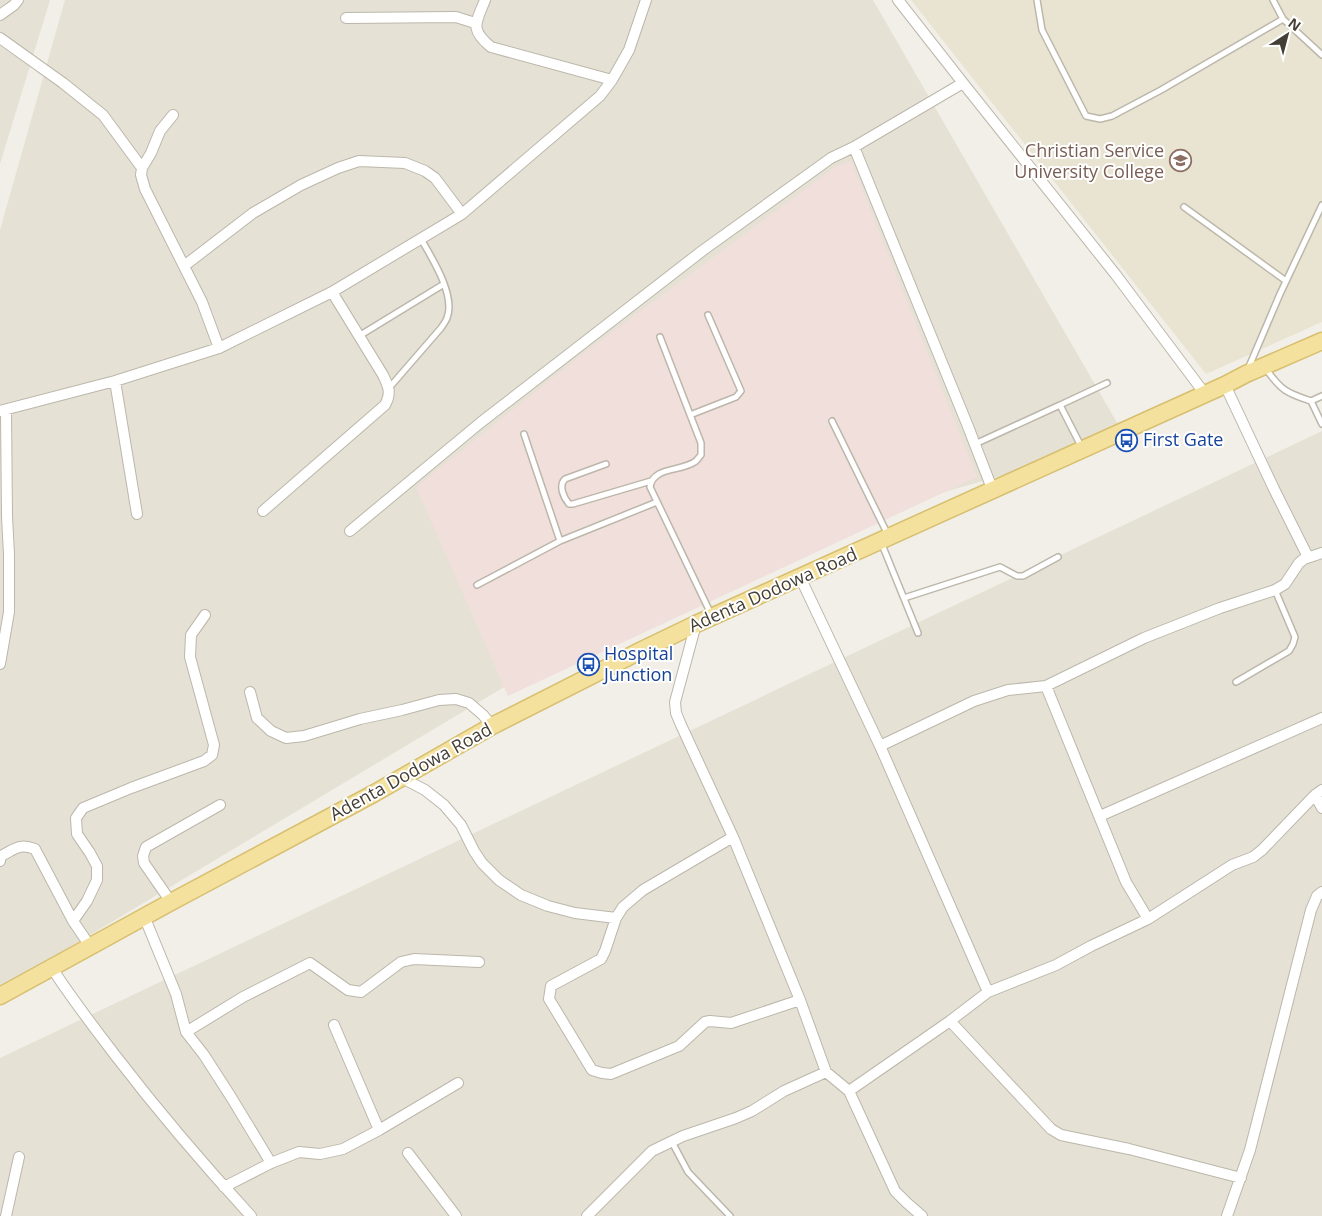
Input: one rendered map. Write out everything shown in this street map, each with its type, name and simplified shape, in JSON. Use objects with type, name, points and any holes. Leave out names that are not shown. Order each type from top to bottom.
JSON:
[{"type":"main road","name":"Adenta Dodowa Road","points":[[0,996],[144,916],[402,778],[492,726],[631,655],[1322,341]]},
{"type":"street","points":[[0,15],[14,6],[18,0]]},
{"type":"street","points":[[485,0],[475,23],[482,39],[492,46],[612,80]]},
{"type":"street","points":[[0,664],[9,612],[9,554],[3,411],[115,382],[219,348],[332,292],[462,214],[600,96],[612,80],[629,50],[646,0]]},
{"type":"street","points":[[898,0],[1116,275],[1205,394]]},
{"type":"street","points":[[346,18],[456,17],[475,23]]},
{"type":"street","points":[[0,38],[63,82],[103,115],[142,168]]},
{"type":"street","points":[[350,531],[480,423],[695,257],[831,158],[854,147],[963,83]]},
{"type":"street","points":[[173,115],[160,131],[151,153],[142,168],[141,175],[145,189],[202,302],[219,348]]},
{"type":"street","points":[[854,147],[993,491]]},
{"type":"street","points":[[184,266],[253,213],[309,182],[338,168],[358,162],[405,164],[425,171],[435,178],[462,214]]},
{"type":"street","points":[[263,511],[385,404],[389,398],[389,388],[383,374],[332,292]]},
{"type":"street","points":[[115,382],[137,514]]},
{"type":"street","points":[[1225,385],[1308,557]]},
{"type":"street","points":[[880,746],[974,701],[1008,690],[1046,686],[1144,638],[1220,608],[1276,590],[1285,584],[1299,563],[1308,557],[1322,553]]},
{"type":"street","points":[[800,578],[880,746],[988,992]]},
{"type":"street","points":[[73,921],[87,901],[96,880],[97,866],[77,834],[76,818],[83,808],[204,761],[212,755],[214,745],[190,657],[191,635],[205,615]]},
{"type":"street","points":[[696,624],[674,702],[681,725],[733,836],[800,1000],[826,1072],[849,1091],[896,1191],[922,1216]]},
{"type":"street","points":[[1046,686],[1126,882],[1148,919]]},
{"type":"street","points":[[250,692],[257,718],[272,731],[286,738],[304,736],[360,719],[439,700],[456,699],[469,704],[483,715],[492,726]]},
{"type":"street","points":[[1100,816],[1322,718]]},
{"type":"street","points":[[402,778],[425,790],[444,805],[461,825],[482,863],[499,880],[521,895],[548,906],[575,913],[616,918]]},
{"type":"street","points":[[1318,792],[1322,808]]},
{"type":"street","points":[[849,1091],[950,1021],[988,992],[1056,965],[1148,919],[1232,865],[1253,856],[1262,850],[1318,792]]},
{"type":"street","points":[[171,902],[144,863],[143,856],[146,847],[220,805]]},
{"type":"street","points":[[733,836],[643,890],[623,907],[616,918],[601,959],[551,986],[549,999],[592,1070],[611,1074],[679,1046],[705,1022],[731,1023],[800,1000]]},
{"type":"street","points":[[0,861],[1,856],[19,846],[26,845],[35,849],[73,921],[90,946]]},
{"type":"street","points":[[1227,1216],[1250,1150],[1311,910],[1317,896],[1322,892]]},
{"type":"street","points":[[144,916],[176,994],[186,1032],[226,1088],[271,1164]]},
{"type":"street","points":[[186,1032],[243,997],[310,962],[348,990],[361,992],[401,962],[414,959],[479,962]]},
{"type":"street","points":[[52,968],[69,995],[169,1124],[251,1216]]},
{"type":"street","points":[[950,1021],[1051,1129],[1056,1132],[1155,1155],[1241,1178]]},
{"type":"street","points":[[334,1025],[379,1130]]},
{"type":"street","points":[[587,1216],[652,1151],[671,1141],[752,1111],[784,1091],[826,1072]]},
{"type":"street","points":[[224,1187],[299,1152],[320,1154],[343,1149],[458,1083]]},
{"type":"street","points":[[408,1153],[456,1216]]},
{"type":"street","points":[[6,1216],[19,1157]]},
{"type":"lane","points":[[1037,0],[1042,30],[1086,116],[1100,119],[1112,116],[1161,90],[1283,19]]},
{"type":"lane","points":[[1273,0],[1283,19],[1322,55]]},
{"type":"lane","points":[[1246,374],[1286,281],[1322,205]]},
{"type":"lane","points":[[1184,207],[1286,281]]},
{"type":"lane","points":[[389,388],[447,318],[449,307],[444,284],[421,238]]},
{"type":"lane","points":[[359,336],[444,284]]},
{"type":"lane","points":[[690,415],[736,397],[741,391],[708,315]]},
{"type":"lane","points":[[606,464],[565,479],[562,482],[561,486],[566,501],[569,504],[651,482],[657,475],[694,462],[701,455],[701,443],[660,337]]},
{"type":"lane","points":[[1264,366],[1276,383],[1286,392],[1311,401],[1322,396]]},
{"type":"lane","points":[[974,444],[1107,383]]},
{"type":"lane","points":[[1311,401],[1322,424]]},
{"type":"lane","points":[[1060,405],[1083,449]]},
{"type":"lane","points":[[832,421],[885,540],[918,633]]},
{"type":"lane","points":[[524,434],[560,541]]},
{"type":"lane","points":[[651,482],[650,487],[712,617]]},
{"type":"lane","points":[[477,585],[560,541],[657,502]]},
{"type":"lane","points":[[904,598],[1000,566],[1017,576],[1023,576],[1058,557]]},
{"type":"lane","points":[[1236,682],[1288,651],[1293,644],[1295,637],[1276,590]]},
{"type":"lane","points":[[671,1141],[688,1172],[730,1216]]},
{"type":"shaded area","points":[[0,0],[50,0],[0,164]]},
{"type":"shaded area","points":[[65,0],[873,0],[1127,440],[726,554],[0,989],[0,230]]},
{"type":"shaded area","name":"Christian Service University College","points":[[911,0],[1322,0],[1322,322],[1206,374]]},
{"type":"shaded area","points":[[851,161],[977,477],[508,696],[416,487],[580,356],[835,167]]},
{"type":"shaded area","points":[[1322,431],[1322,1216],[0,1216],[0,1058]]},
{"type":"place","name":"Christian Service University College","points":[[1180,161]]},
{"type":"place","name":"First Gate","points":[[1127,440]]},
{"type":"place","name":"Hospital Junction","points":[[588,664]]}]
